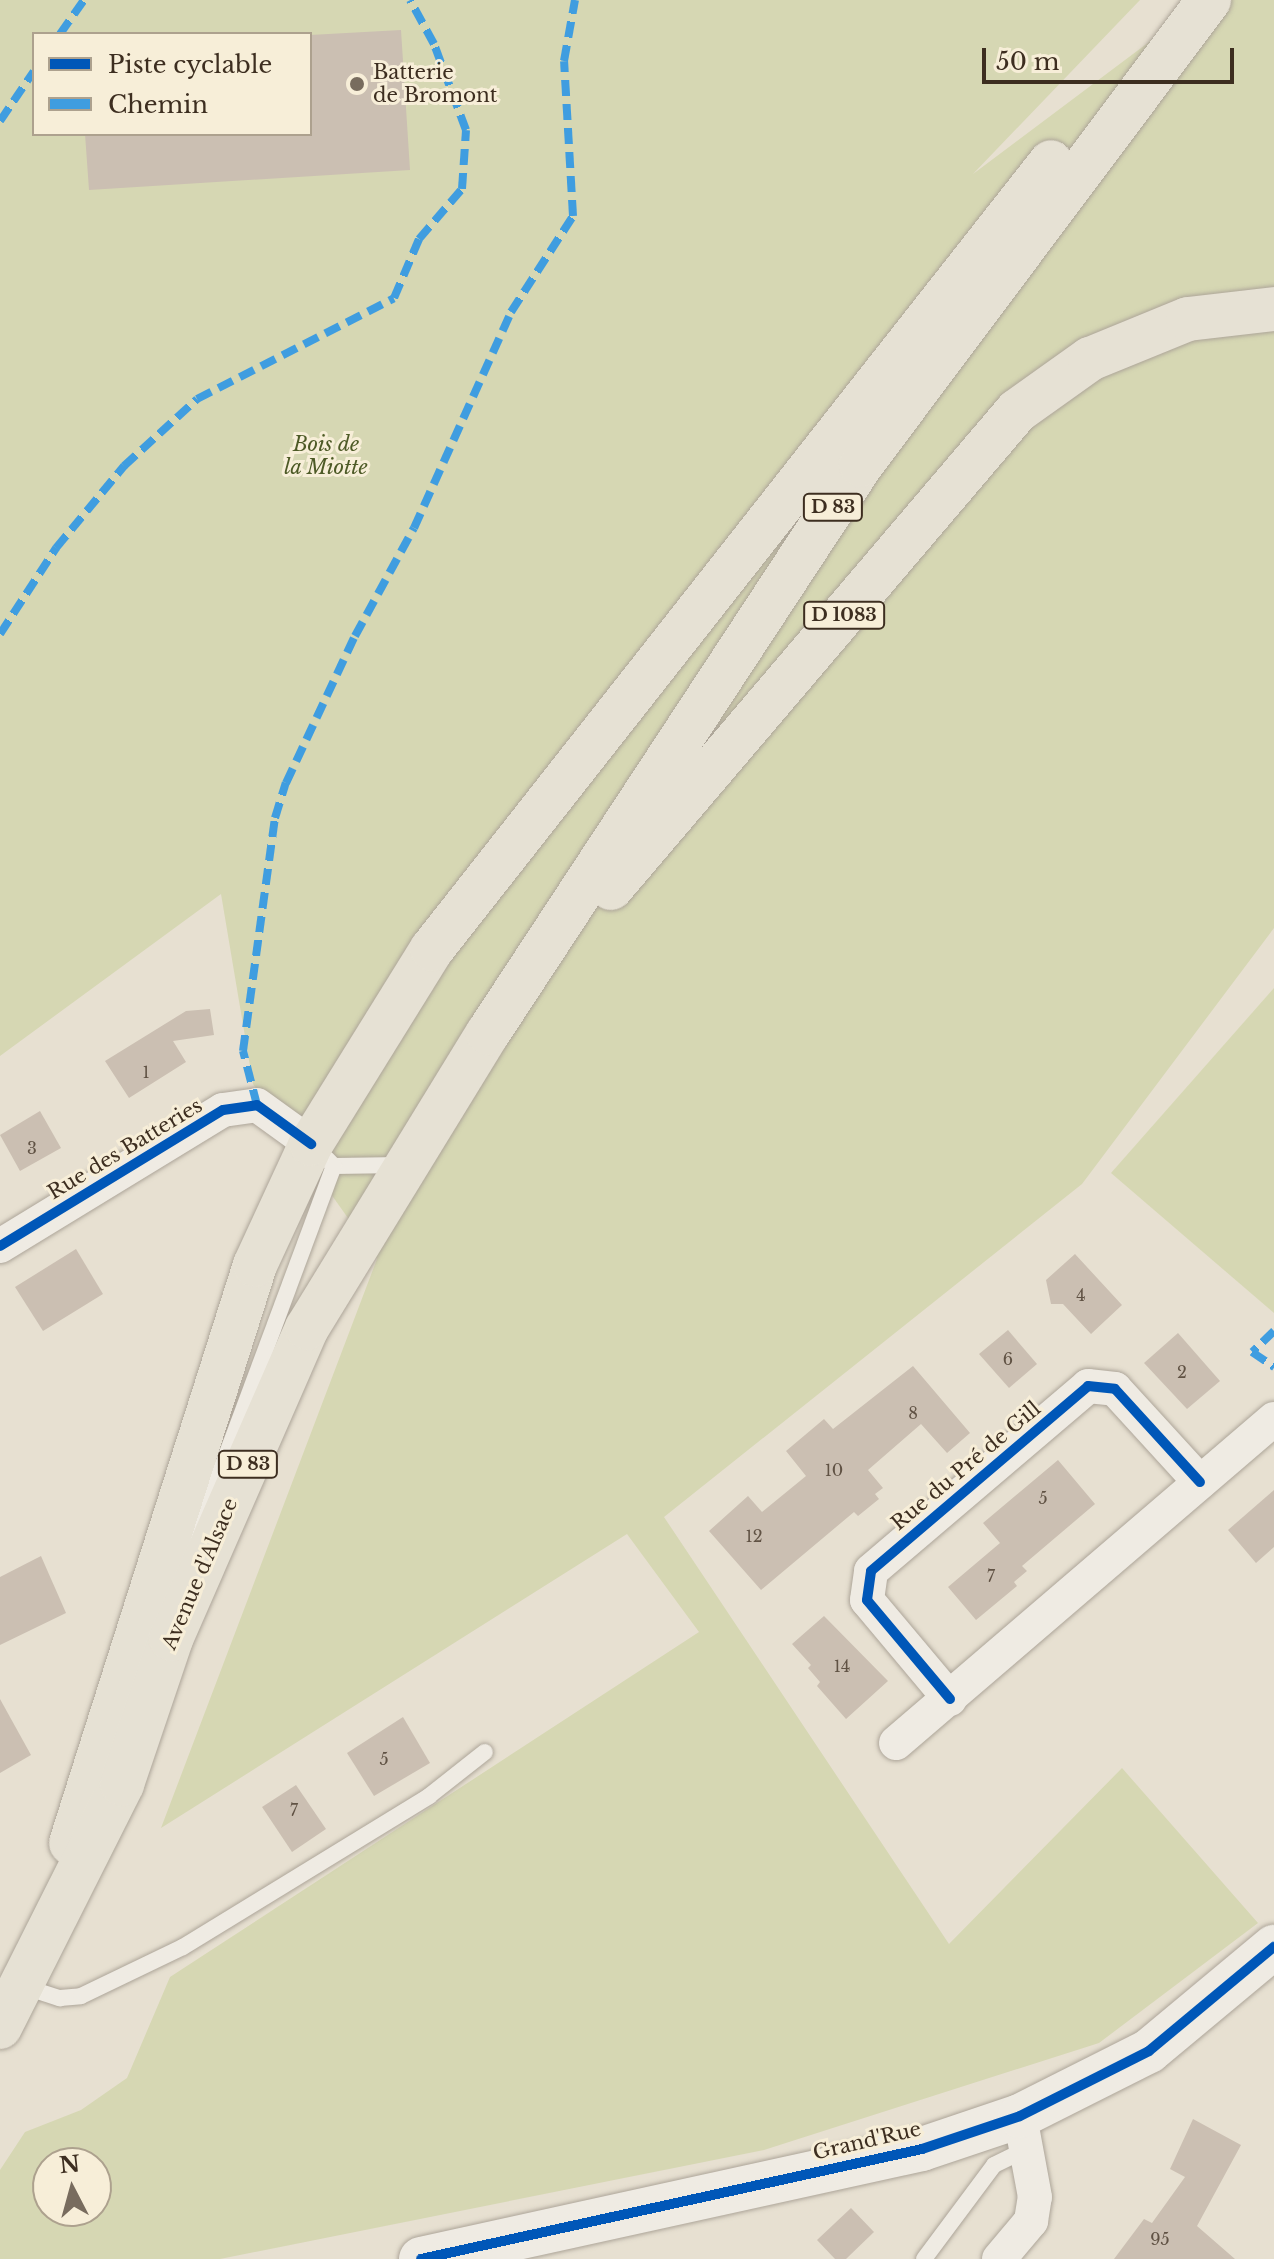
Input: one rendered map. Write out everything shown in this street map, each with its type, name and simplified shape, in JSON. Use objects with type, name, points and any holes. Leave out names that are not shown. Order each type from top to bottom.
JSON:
[{"type":"main road","name":"D 83","points":[[323,1155],[432,949],[1180,0]]},
{"type":"main road","name":"D 83","points":[[488,1033],[861,465],[1208,0]]},
{"type":"main road","name":"D 1083","points":[[488,1033],[1017,411],[1090,359],[1188,319],[1274,309]]},
{"type":"main road","name":"Avenue d'Alsace","points":[[0,2027],[51,1916],[122,1784],[171,1639],[307,1328],[488,1033]]},
{"type":"main road","name":"Avenue d'Alsace","points":[[51,1916],[88,1777],[255,1265],[323,1155]]},
{"type":"street","name":"Rue des Batteries","points":[[0,1246],[223,1110],[257,1105],[323,1155]]},
{"type":"street","name":"Rue du Pré de Gill","points":[[950,1699],[867,1600],[871,1571],[1088,1386],[1115,1389],[1200,1482]]},
{"type":"street","points":[[896,1743],[1274,1419]]},
{"type":"street","name":"Grand'Rue","points":[[421,2259],[922,2149],[1024,2132],[1149,2051],[1274,1947]]},
{"type":"street","points":[[999,2259],[1031,2221],[1035,2197],[1024,2132]]},
{"type":"lane","points":[[171,1639],[196,1526],[323,1155],[406,1165]]},
{"type":"lane","points":[[20,1985],[60,1998],[81,1996],[183,1947],[429,1796],[485,1752]]},
{"type":"lane","points":[[924,2259],[994,2165],[1024,2132]]},
{"type":"green space","name":"Bois de la Miotte","points":[[0,0],[1140,0],[973,174],[1205,0],[1274,0],[1274,928],[1082,1184],[664,1517],[949,1944],[1122,1768],[1258,1923],[1099,2043],[764,2150],[220,2259],[0,2259],[0,2170],[25,2132],[81,2110],[127,2078],[170,1977],[699,1632],[627,1534],[161,1828],[377,1259],[253,1084],[221,894],[0,1056]]},
{"type":"green space","points":[[1274,988],[1274,1313],[1111,1173]]},
{"type":"building","name":"Batterie de Bromont","points":[[401,30],[410,170],[89,190],[85,136],[312,136],[312,35]]},
{"type":"building","points":[[210,1009],[214,1035],[173,1041],[186,1062],[129,1098],[105,1061],[186,1011]]},
{"type":"building","points":[[40,1111],[61,1148],[20,1171],[0,1135]]},
{"type":"building","points":[[76,1249],[103,1294],[43,1331],[15,1287]]},
{"type":"building","points":[[1075,1254],[1122,1305],[1091,1334],[1063,1304],[1051,1304],[1046,1280]]},
{"type":"building","points":[[1008,1330],[1037,1364],[1009,1388],[979,1354]]},
{"type":"building","points":[[1178,1333],[1220,1381],[1187,1409],[1144,1363]]},
{"type":"building","points":[[913,1366],[970,1433],[947,1453],[921,1424],[868,1470],[883,1488],[875,1494],[879,1499],[858,1516],[854,1512],[761,1590],[709,1531],[748,1496],[762,1512],[806,1476],[786,1451],[824,1419],[833,1429]]},
{"type":"building","points":[[1058,1460],[1095,1504],[1022,1566],[1027,1571],[1014,1582],[1017,1586],[976,1620],[948,1587],[1000,1543],[983,1523]]},
{"type":"building","points":[[1274,1490],[1274,1547],[1256,1563],[1228,1530]]},
{"type":"building","points":[[41,1556],[66,1613],[0,1645],[0,1577]]},
{"type":"building","points":[[824,1616],[888,1681],[846,1719],[817,1686],[820,1682],[808,1668],[811,1665],[792,1644]]},
{"type":"building","points":[[0,1699],[31,1755],[0,1773]]},
{"type":"building","points":[[403,1717],[430,1763],[374,1796],[347,1753]]},
{"type":"building","points":[[296,1785],[326,1829],[292,1852],[262,1807]]},
{"type":"building","points":[[1193,2119],[1241,2145],[1197,2226],[1235,2259],[1114,2259],[1144,2219],[1152,2223],[1185,2177],[1170,2169]]},
{"type":"building","points":[[851,2208],[874,2232],[846,2259],[835,2259],[817,2240]]},
{"type":"marked path","points":[[61,32],[84,0]]},
{"type":"marked path","points":[[0,634],[56,548],[124,466],[197,399],[394,298],[419,239],[462,189],[466,130],[434,44],[410,0]]},
{"type":"marked path","points":[[257,1105],[243,1051],[275,818],[286,783],[355,636],[414,528],[511,312],[573,216],[564,61],[575,0]]},
{"type":"marked path","points":[[0,121],[32,74]]},
{"type":"marked path","points":[[1274,1331],[1252,1352],[1274,1367]]},
{"type":"cycle path","points":[[0,1246],[223,1110],[257,1105],[311,1144]]},
{"type":"cycle path","points":[[950,1699],[867,1600],[871,1571],[1088,1386],[1115,1389],[1200,1482]]},
{"type":"cycle path","points":[[421,2259],[922,2149],[1020,2116],[1149,2051],[1274,1947]]},
{"type":"place","name":"Batterie de Bromont","points":[[357,84]]}]
